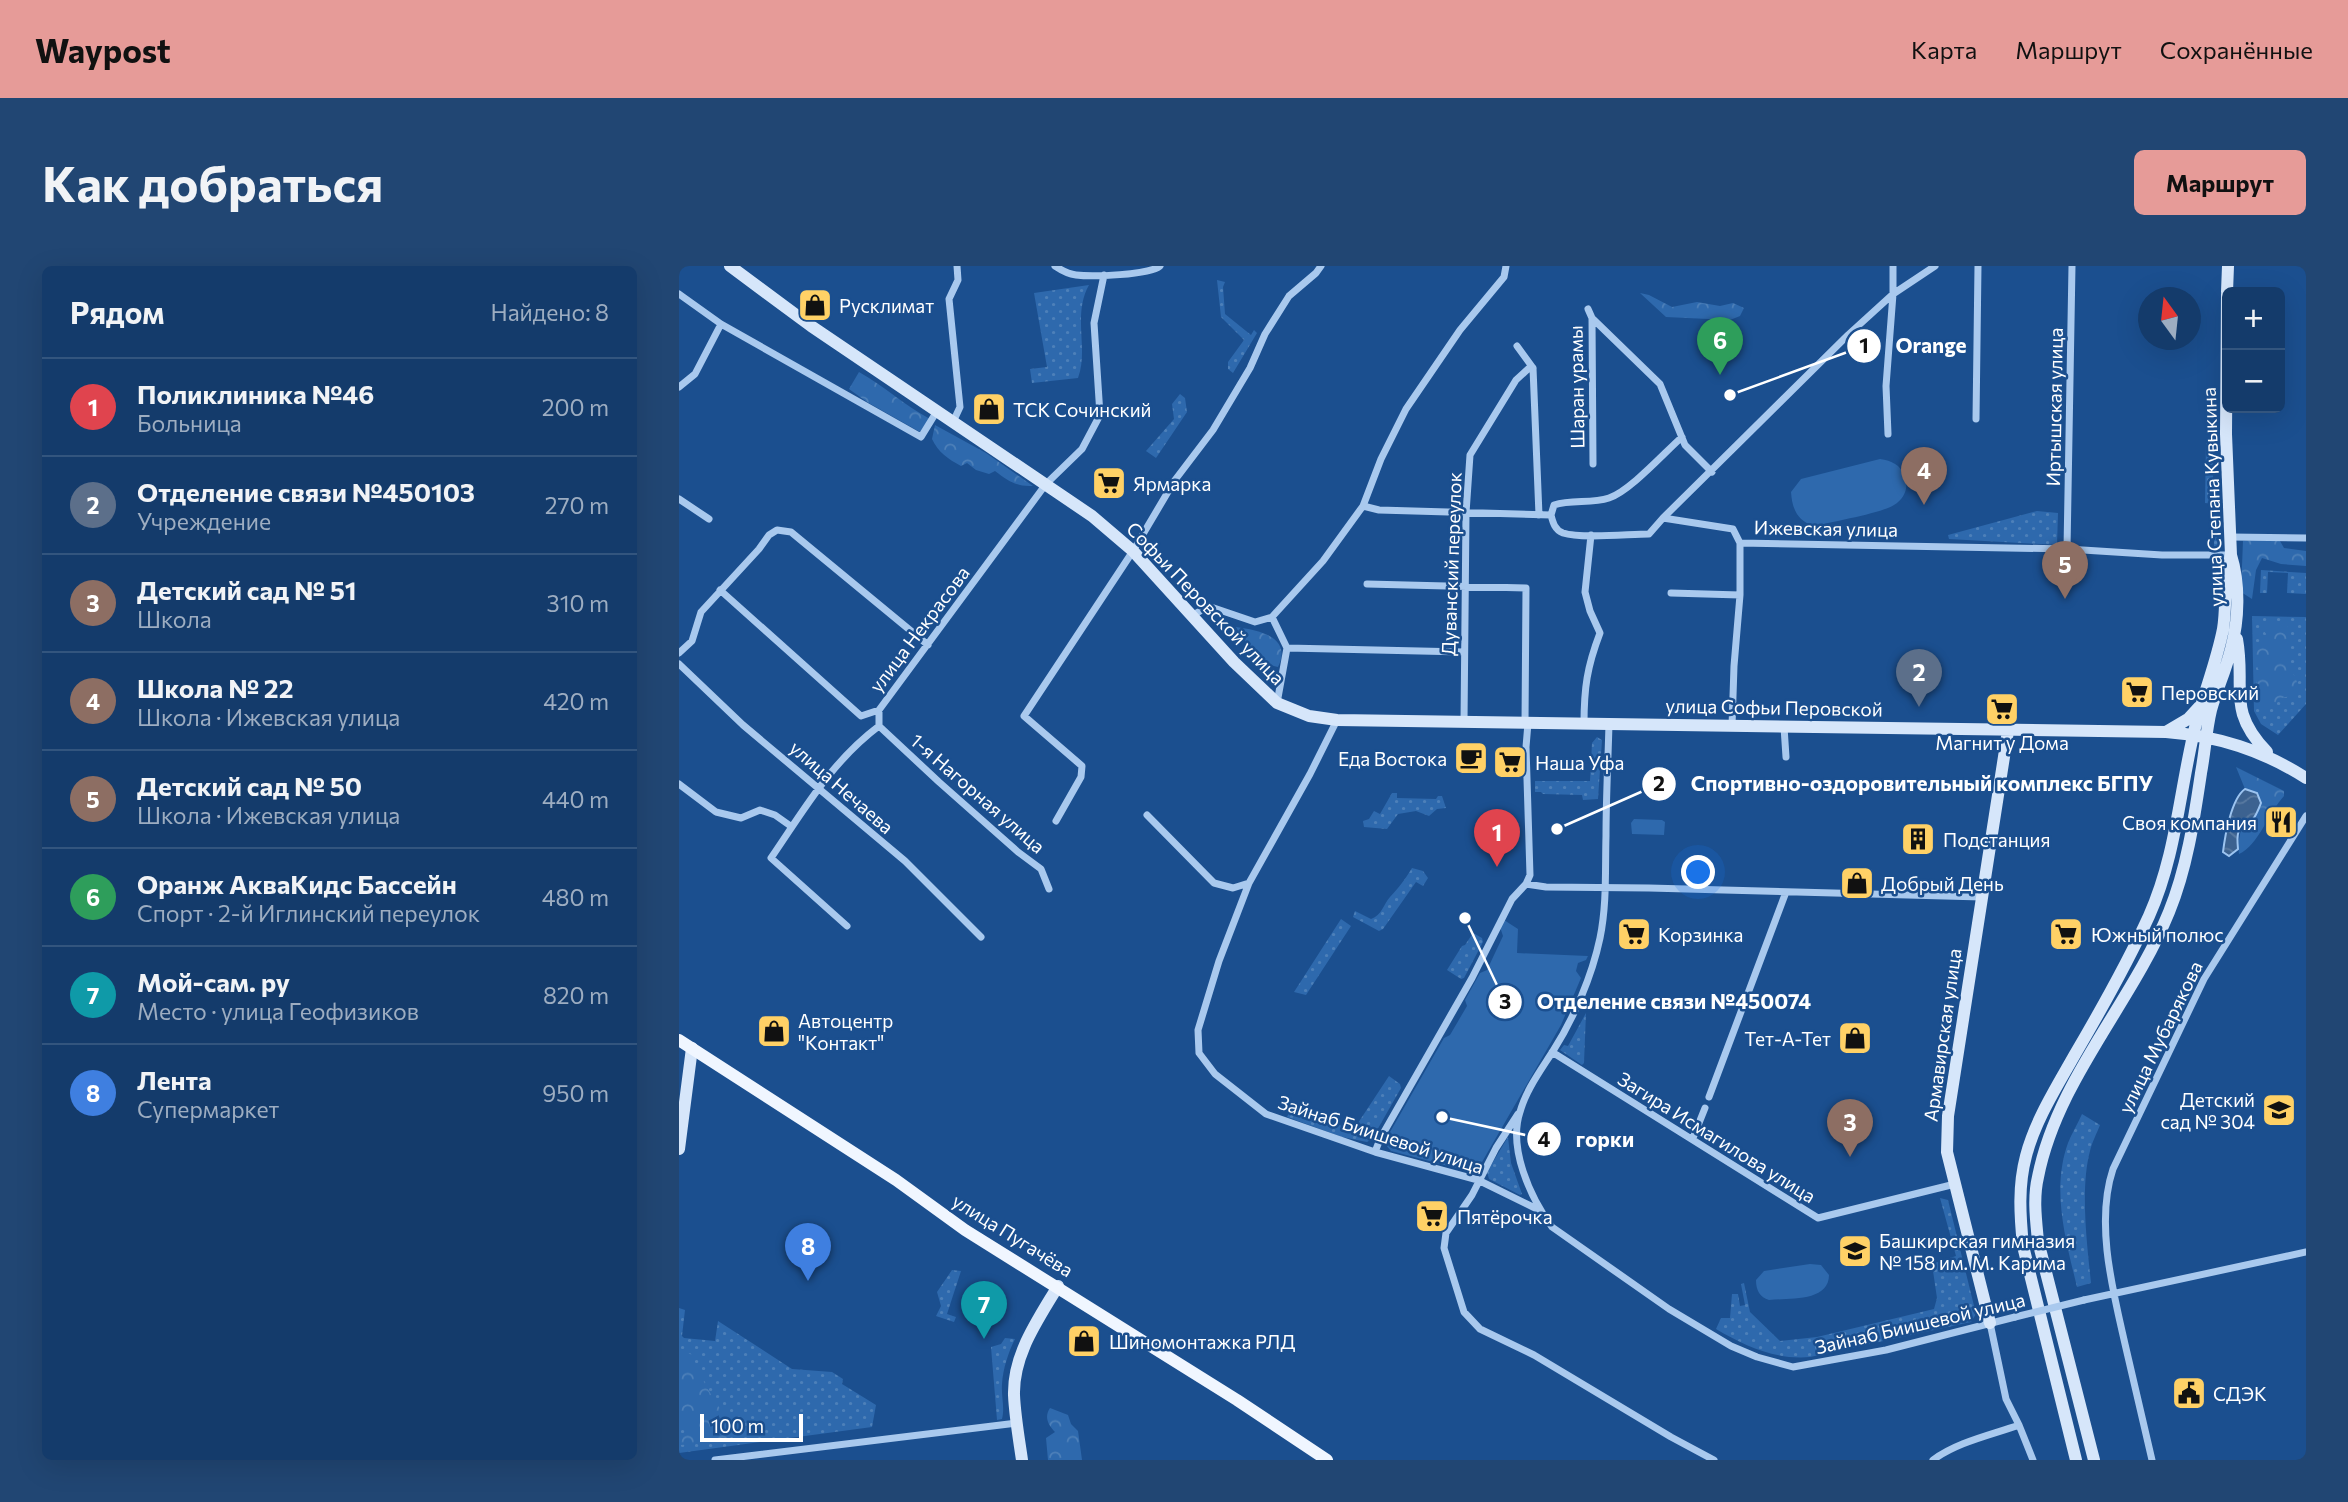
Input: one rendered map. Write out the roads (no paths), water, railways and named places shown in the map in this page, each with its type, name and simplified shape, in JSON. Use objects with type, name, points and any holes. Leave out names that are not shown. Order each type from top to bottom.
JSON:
[{"type":"main road","name":"Софьи Перовской улица","points":[[730,266],[811,326],[1091,516],[1133,551],[1234,662],[1277,703],[1309,716],[1337,720],[1609,724]]},
{"type":"main road","name":"улица Степана Кувыкина","points":[[2227,287],[2228,266]]},
{"type":"main road","name":"улица Степана Кувыкина","points":[[2200,735],[2212,709],[2231,651],[2235,629],[2236,572],[2231,555],[2226,434],[2227,350]]},
{"type":"main road","points":[[2094,1460],[2038,1241],[2035,1210],[2037,1179],[2049,1133],[2168,915],[2181,880],[2190,839],[2201,704],[2223,630],[2226,572],[2231,555]]},
{"type":"main road","points":[[2235,629],[2242,717],[2254,738],[2275,760]]},
{"type":"main road","points":[[2166,732],[2188,719],[2201,704]]},
{"type":"main road","name":"улица Софьи Перовской","points":[[1609,724],[2166,732],[2200,735],[2241,745],[2306,778]]},
{"type":"main road","name":"Армавирская улица","points":[[1990,1323],[1947,1152],[1948,1116],[2008,731]]},
{"type":"main road","points":[[2076,1460],[2023,1246],[2019,1214],[2021,1184],[2026,1155],[2038,1124],[2110,993],[2158,892],[2175,837],[2187,765],[2200,735]]},
{"type":"main road","name":"улица Пугачёва","points":[[679,1040],[896,1180],[965,1230],[1058,1286],[1327,1460]]},
{"type":"main road","points":[[679,1149],[692,1048]]},
{"type":"main road","points":[[1022,1460],[1014,1394],[1020,1358],[1031,1330],[1058,1286]]},
{"type":"street","points":[[953,422],[960,407],[949,299],[958,279],[957,266]]},
{"type":"street","points":[[1055,266],[1075,275],[1155,270],[1160,266]]},
{"type":"street","points":[[1056,821],[1081,777],[1083,766],[1024,716],[1133,551],[1175,480],[1213,430],[1250,368],[1265,334],[1289,296],[1321,266]]},
{"type":"street","points":[[1192,616],[1208,606],[1255,622],[1272,617],[1324,561],[1363,506],[1381,458],[1406,409],[1460,330],[1504,277],[1506,266]]},
{"type":"street","points":[[1888,434],[1886,386],[1893,266]]},
{"type":"street","points":[[1682,437],[1611,498],[1554,505],[1551,515],[1554,526],[1562,533],[1650,534],[1820,362],[1893,294],[1935,266]]},
{"type":"street","points":[[1976,419],[1978,266]]},
{"type":"street","name":"Иртышская улица","points":[[2067,549],[2072,266]]},
{"type":"street","name":"улица Некрасова","points":[[879,726],[879,709],[1046,484],[1082,449],[1100,415],[1094,323],[1104,275]]},
{"type":"street","points":[[679,294],[721,324],[921,437],[937,411]]},
{"type":"street","name":"Шаран урамы","points":[[1588,309],[1592,318],[1593,464]]},
{"type":"street","points":[[1592,318],[1660,384],[1685,445],[1711,472]]},
{"type":"street","points":[[679,387],[695,374],[721,324]]},
{"type":"street","points":[[1517,346],[1534,368],[1539,515]]},
{"type":"street","name":"Дуванский переулок","points":[[1464,722],[1466,513],[1470,455],[1517,380],[1528,369],[1534,368]]},
{"type":"street","points":[[679,499],[709,519]]},
{"type":"street","points":[[1363,506],[1379,510],[1551,515]]},
{"type":"street","name":"Ижевская улица","points":[[1664,518],[1733,528],[1740,543],[2231,555]]},
{"type":"street","points":[[679,653],[692,641],[701,612],[769,535],[777,530],[791,532],[928,645]]},
{"type":"street","points":[[1584,724],[1588,666],[1601,633],[1590,611],[1585,592],[1591,535]]},
{"type":"street","points":[[2231,537],[2306,538]]},
{"type":"street","points":[[1732,726],[1740,595],[1740,543]]},
{"type":"street","points":[[1367,584],[1526,588],[1530,875],[1527,884],[1512,899],[1472,978],[1380,1139],[1375,1153]]},
{"type":"street","points":[[720,590],[862,716],[879,709]]},
{"type":"street","points":[[1671,593],[1740,595]]},
{"type":"street","points":[[1272,617],[1287,648],[1277,703]]},
{"type":"street","points":[[1287,648],[1464,652]]},
{"type":"street","name":"улица Нечаева","points":[[679,664],[743,725],[905,860],[981,937]]},
{"type":"street","points":[[1147,815],[1214,883],[1233,888],[1249,884],[1337,720]]},
{"type":"street","name":"Зайнаб Биишевой улица","points":[[1609,724],[1606,887],[1599,940],[1588,977],[1565,1029],[1528,1091],[1519,1114],[1519,1152],[1527,1181],[1540,1211],[1552,1227],[1569,1240],[1669,1309],[1731,1346],[1793,1367],[1861,1356],[2113,1293],[2306,1252]]},
{"type":"street","points":[[847,926],[771,858],[818,786],[866,735],[879,726]]},
{"type":"street","name":"1-я Нагорная улица","points":[[879,726],[1018,852],[1041,869],[1049,889]]},
{"type":"street","points":[[1784,727],[1786,757]]},
{"type":"street","points":[[679,784],[716,812],[741,818],[760,810],[775,815],[792,827]]},
{"type":"street","name":"улица Мубарякова","points":[[2152,1460],[2108,1269],[2106,1198],[2113,1169],[2204,979],[2306,816]]},
{"type":"street","name":"Зайнаб Биишевой улица","points":[[1249,884],[1206,1000],[1198,1030],[1199,1053],[1216,1074],[1266,1114],[1375,1153],[1478,1180],[1540,1211]]},
{"type":"street","points":[[1527,884],[1546,887],[1982,897]]},
{"type":"street","points":[[1709,1097],[1786,892]]},
{"type":"street","name":"Загира Исмагилова улица","points":[[1552,1052],[1818,1218],[1955,1184]]},
{"type":"street","points":[[1693,1138],[1705,1108]]},
{"type":"street","points":[[1519,1114],[1478,1180],[1472,1195],[1446,1233],[1444,1248],[1464,1312],[1480,1329],[1534,1354],[1714,1460]]},
{"type":"street","name":"Армавирская улица","points":[[1990,1323],[2006,1399],[2033,1460]]},
{"type":"street","points":[[715,1460],[1017,1423]]},
{"type":"street","points":[[1933,1460],[1951,1450],[2019,1424]]},
{"type":"street","points":[[1951,1450],[1953,1460]]},
{"type":"water","points":[[2245,789],[2257,793],[2261,803],[2254,818],[2239,830],[2238,849],[2229,856],[2223,852],[2227,828],[2232,809]]},
{"type":"place","name":"Русклимат","points":[[815,305]]},
{"type":"place","name":"Оранж АкваКидс Бассейн","points":[[1720,375]]},
{"type":"place","name":"Orange","points":[[1730,395]]},
{"type":"place","name":"ТСК Сочинский","points":[[989,409]]},
{"type":"place","name":"Ярмарка","points":[[1109,483]]},
{"type":"place","name":"Школа № 22","points":[[1924,505]]},
{"type":"place","name":"Детский сад № 50","points":[[2065,599]]},
{"type":"place","name":"Перовский","points":[[2137,692]]},
{"type":"place","name":"Отделение связи №450103","points":[[1919,707]]},
{"type":"place","name":"Магнит у Дома","points":[[2002,709]]},
{"type":"place","name":"Еда Востока","points":[[1471,758]]},
{"type":"place","name":"Наша Уфа","points":[[1510,762]]},
{"type":"place","name":"Своя компания","points":[[2281,822]]},
{"type":"place","name":"Спортивно-оздоровительный комплекс БГПУ","points":[[1557,829]]},
{"type":"place","name":"Подстанция","points":[[1918,839]]},
{"type":"place","name":"Поликлиника №46","points":[[1497,867]]},
{"type":"place","name":"Добрый День","points":[[1857,883]]},
{"type":"place","name":"Отделение связи №450074","points":[[1465,918]]},
{"type":"place","name":"Корзинка","points":[[1634,934]]},
{"type":"place","name":"Южный полюс","points":[[2066,934]]},
{"type":"place","name":"Автоцентр \"Контакт\"","points":[[774,1031]]},
{"type":"place","name":"Тет-А-Тет","points":[[1855,1038]]},
{"type":"place","name":"Детский сад № 304","points":[[2279,1110]]},
{"type":"place","name":"горки","points":[[1442,1117]]},
{"type":"place","name":"Детский сад № 51","points":[[1850,1157]]},
{"type":"place","name":"Пятёрочка","points":[[1432,1216]]},
{"type":"place","name":"Башкирская гимназия № 158 им. М. Карима","points":[[1855,1251]]},
{"type":"place","name":"Лента","points":[[808,1281]]},
{"type":"place","name":"Мой-сам. ру","points":[[984,1339]]},
{"type":"place","name":"Шиномонтажка РЛД","points":[[1084,1341]]},
{"type":"place","name":"СДЭК","points":[[2189,1393]]}]
